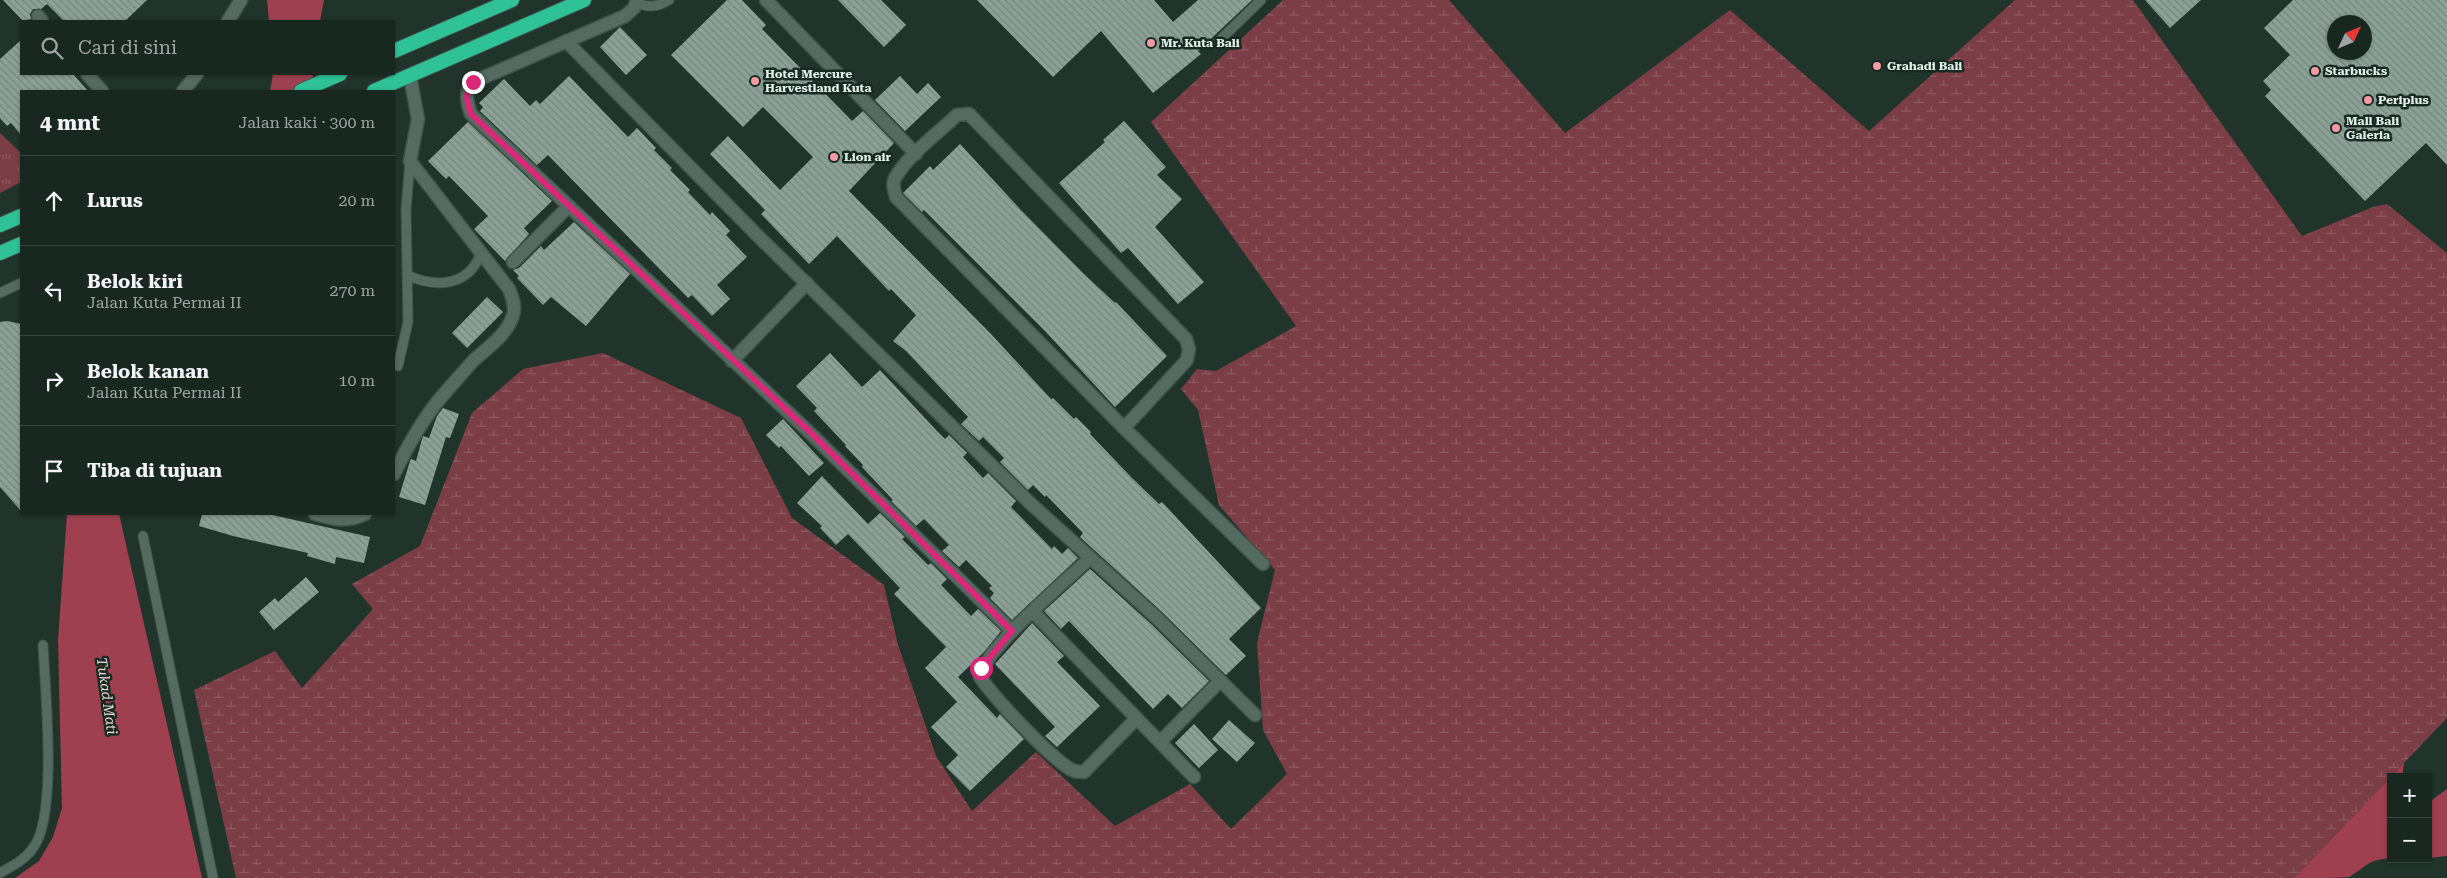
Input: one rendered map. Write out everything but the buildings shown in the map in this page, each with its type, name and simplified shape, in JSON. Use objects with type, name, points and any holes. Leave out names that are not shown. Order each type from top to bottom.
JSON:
[{"type":"highway","points":[[395,51],[512,0]]},
{"type":"highway","points":[[376,90],[584,0]]},
{"type":"highway","points":[[303,90],[338,75]]},
{"type":"highway","points":[[0,225],[20,216]]},
{"type":"highway","points":[[0,253],[20,244]]},
{"type":"street","points":[[229,20],[241,0]]},
{"type":"street","points":[[766,0],[916,154]]},
{"type":"street","points":[[637,1],[632,11],[625,16],[473,82],[468,87],[467,95],[471,114],[732,361],[808,430],[1012,631]]},
{"type":"street","points":[[566,41],[743,222],[1030,503],[1156,617],[1255,715]]},
{"type":"street","points":[[88,75],[101,90]]},
{"type":"street","points":[[184,90],[196,75]]},
{"type":"street","points":[[395,472],[422,424],[441,397],[472,362],[495,341],[509,324],[514,314],[514,302],[510,288],[410,161],[418,119],[410,76]]},
{"type":"street","points":[[1124,428],[1187,360],[1189,349],[1186,340],[969,114],[957,115],[916,154],[895,179],[893,187],[896,197],[1124,428],[1263,564]]},
{"type":"street","points":[[513,262],[570,206]]},
{"type":"street","points":[[732,361],[806,283]]},
{"type":"street","points":[[318,515],[335,520],[348,520],[362,515]]},
{"type":"street","points":[[1090,558],[1012,631],[981,668],[980,677],[1038,739],[1068,768],[1076,772],[1084,772],[1136,719]]},
{"type":"street","points":[[1033,612],[1194,777]]},
{"type":"street","points":[[1160,742],[1220,681]]},
{"type":"lane","points":[[637,1],[645,6],[658,6],[669,0]]},
{"type":"lane","points":[[1216,44],[1261,0]]},
{"type":"lane","points":[[398,366],[408,322],[409,276],[406,208],[410,161]]},
{"type":"lane","points":[[409,276],[438,285],[456,279],[470,271],[481,253]]},
{"type":"lane","points":[[0,293],[20,283]]},
{"type":"lane","points":[[143,536],[213,878]]},
{"type":"lane","points":[[0,873],[22,860],[34,848],[42,831],[45,816],[48,782],[43,645]]},
{"type":"green space","points":[[1283,0],[1449,0],[1565,133],[1730,10],[1869,131],[2015,0],[2133,0],[2302,236],[2373,207],[2387,204],[2447,253],[2447,718],[2394,773],[2387,773],[2387,781],[2294,878],[236,878],[194,690],[275,651],[302,688],[373,609],[352,584],[420,546],[472,413],[523,369],[603,353],[741,418],[792,518],[884,585],[898,645],[936,756],[972,811],[1036,752],[1115,826],[1190,784],[1231,829],[1287,774],[1263,730],[1257,643],[1275,570],[1219,505],[1198,410],[1181,389],[1197,369],[1216,371],[1296,326],[1151,122]]},
{"type":"green space","points":[[0,133],[20,152],[20,183],[0,193]]},
{"type":"water","points":[[267,0],[324,0],[320,20],[269,20]]},
{"type":"water","points":[[273,75],[313,75],[312,90],[270,90]]},
{"type":"water","name":"Tukad Mati","points":[[67,515],[119,515],[202,878],[15,878],[39,861],[53,837],[62,808],[58,640]]},
{"type":"water","points":[[2404,763],[2403,773],[2394,773]]},
{"type":"water","points":[[2387,781],[2387,858],[2372,862],[2349,877],[2294,878]]},
{"type":"water","points":[[2447,789],[2447,856],[2432,858],[2432,800]]},
{"type":"place","name":"Mr. Kuta Bali","points":[[1151,43]]},
{"type":"place","name":"Grahadi Bali","points":[[1877,66]]},
{"type":"place","name":"Starbucks","points":[[2315,71]]},
{"type":"place","name":"Hotel Mercure Harvestland Kuta","points":[[755,81]]},
{"type":"place","name":"Periplus","points":[[2368,100]]},
{"type":"place","name":"Mall Bali Galeria","points":[[2336,128]]},
{"type":"place","name":"Lion air","points":[[834,157]]},
{"type":"route","points":[[473,82],[468,87],[467,95],[467,104],[471,114],[720,350],[808,430],[870,494],[1012,631],[981,668]]}]
